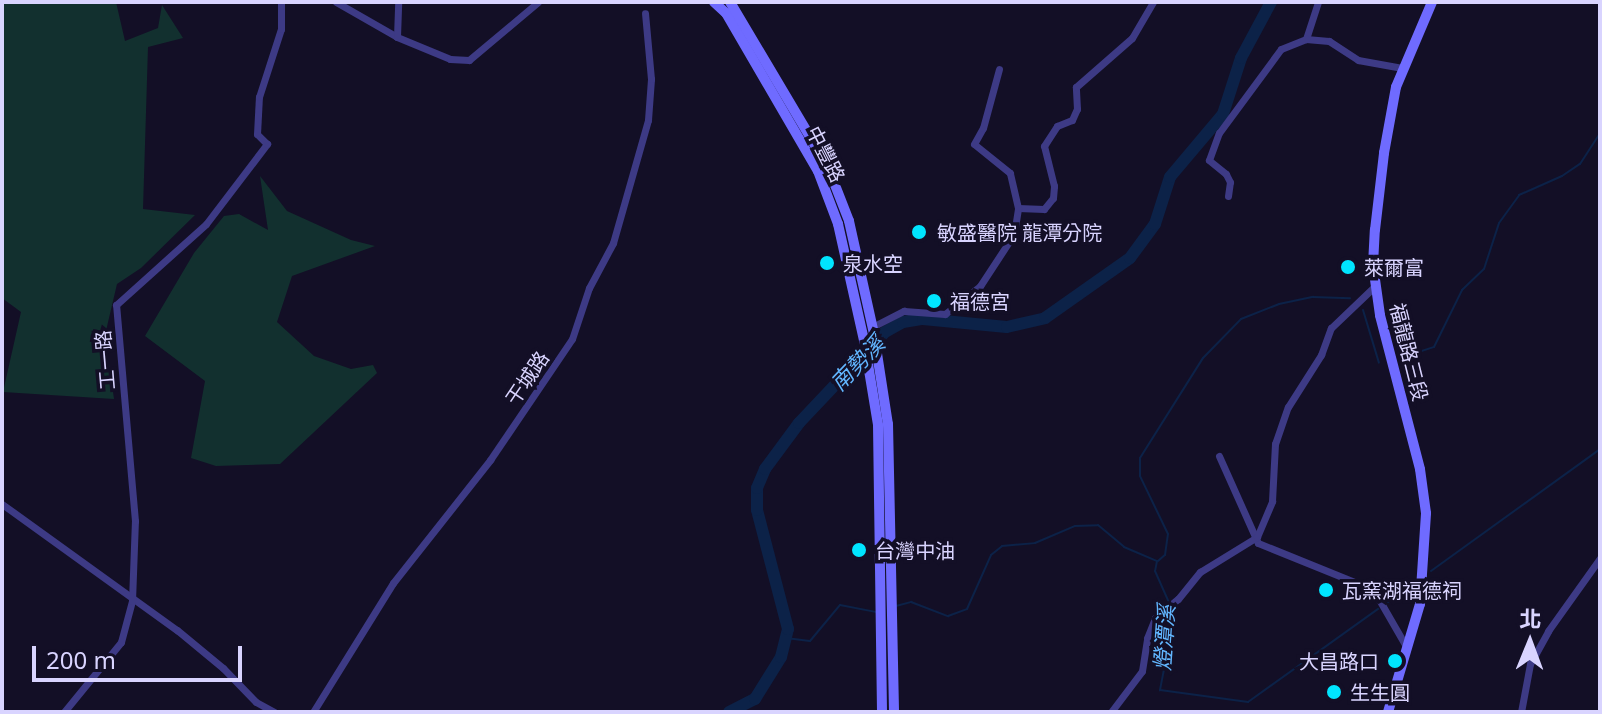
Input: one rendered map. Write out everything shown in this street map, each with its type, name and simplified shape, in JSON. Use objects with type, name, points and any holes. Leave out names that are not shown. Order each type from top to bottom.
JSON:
[{"type":"main road","name":"中豐路","points":[[714,2],[726,13],[818,171],[838,224],[868,333]]},
{"type":"main road","name":"中豐路","points":[[730,2],[828,167],[849,221],[868,333]]},
{"type":"main road","name":"福龍路三段","points":[[1388,712],[1408,650],[1424,582],[1426,513],[1420,469],[1388,352],[1375,286],[1379,188],[1390,110],[1402,68],[1432,2]]},
{"type":"main road","points":[[868,333],[878,356],[888,424],[882,712]]},
{"type":"main road","points":[[868,333],[868,364],[878,425],[894,712]]},
{"type":"street","name":"工一路","points":[[64,712],[121,642],[132,601],[135,521],[116,305],[206,224],[267,144],[257,134],[259,97],[281,29],[281,2]]},
{"type":"street","points":[[336,2],[397,37],[450,59],[469,60],[538,2]]},
{"type":"street","points":[[397,37],[398,2]]},
{"type":"street","points":[[1018,208],[1044,209],[1053,198],[1054,186],[1044,146],[1057,126],[1072,120],[1077,109],[1076,87],[1132,38],[1153,2]]},
{"type":"street","points":[[1306,39],[1318,2]]},
{"type":"street","name":"干城路","points":[[313,712],[393,583],[490,460],[572,339],[589,288],[613,243],[648,120],[651,79],[645,13]]},
{"type":"street","points":[[1228,196],[1230,182],[1226,174],[1209,160],[1219,133],[1281,49],[1306,39],[1329,41],[1358,60],[1402,68]]},
{"type":"street","points":[[868,333],[904,311],[945,314],[980,286],[1014,234],[1018,208],[1010,173],[974,144],[983,128],[999,69]]},
{"type":"street","points":[[1111,712],[1142,671],[1150,626],[1170,608],[1200,572],[1257,537],[1272,501],[1275,444],[1288,407],[1321,355],[1331,328],[1375,286]]},
{"type":"street","points":[[1219,456],[1262,546],[1367,587],[1377,596],[1408,650]]},
{"type":"street","points":[[2,504],[132,601],[177,630],[223,668],[256,702],[274,712]]},
{"type":"street","points":[[1521,712],[1530,664],[1548,631],[1600,558]]},
{"type":"green space","points":[[2,2],[116,2],[125,41],[158,28],[162,5],[183,38],[148,47],[143,209],[195,215],[141,268],[117,284],[105,335],[114,399],[3,392],[21,312],[2,298]]},
{"type":"green space","points":[[260,176],[287,211],[351,240],[375,246],[292,276],[277,322],[314,356],[351,369],[373,365],[377,373],[280,464],[216,466],[191,458],[205,381],[145,336],[194,253],[224,216],[239,214],[268,230]]},
{"type":"waterway","name":"南勢溪","points":[[729,712],[755,699],[781,657],[788,629],[757,510],[757,488],[765,469],[799,423],[885,332],[903,322],[923,319],[1007,327],[1045,318],[1130,258],[1155,224],[1170,177],[1223,114],[1241,58],[1271,2]]},
{"type":"waterway","name":"燈潭溪","points":[[1400,358],[1434,347],[1462,290],[1484,269],[1499,223],[1519,195],[1562,176],[1580,164],[1600,133]]},
{"type":"waterway","points":[[1158,561],[1165,555],[1168,534],[1140,476],[1140,458],[1203,358],[1241,319],[1279,304],[1313,297],[1350,298]]},
{"type":"waterway","name":"燈潭溪","points":[[1363,310],[1379,363]]},
{"type":"waterway","name":"燈潭溪","points":[[1431,571],[1600,449]]},
{"type":"waterway","name":"燈潭溪","points":[[896,606],[911,602],[948,616],[967,609],[991,555],[1002,546],[1035,543],[1075,526],[1098,525],[1124,547],[1157,561],[1155,571],[1169,602]]},
{"type":"waterway","name":"燈潭溪","points":[[1388,602],[1417,581]]},
{"type":"waterway","name":"燈潭溪","points":[[786,638],[810,641],[840,605],[875,612]]},
{"type":"waterway","name":"燈潭溪","points":[[1169,612],[1166,659],[1160,690],[1248,702],[1378,609]]},
{"type":"place","name":"敏盛醫院 龍潭分院","points":[[919,232]]},
{"type":"place","name":"泉水空","points":[[827,263]]},
{"type":"place","name":"萊爾富","points":[[1348,267]]},
{"type":"place","name":"福德宮","points":[[934,301]]},
{"type":"place","name":"台灣中油","points":[[859,550]]},
{"type":"place","name":"瓦窯湖福德祠","points":[[1326,590]]},
{"type":"place","name":"大昌路口","points":[[1395,661]]},
{"type":"place","name":"生生圓","points":[[1334,692]]}]
